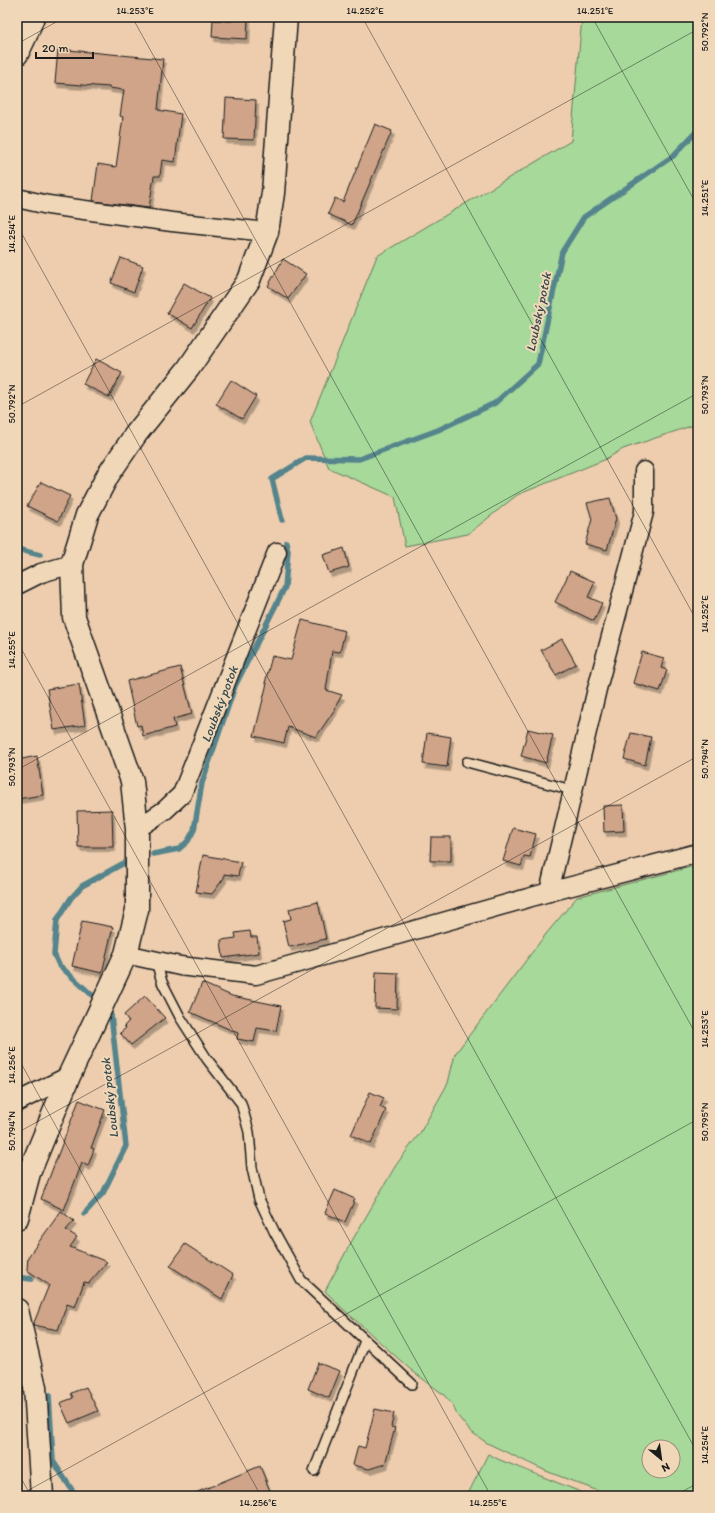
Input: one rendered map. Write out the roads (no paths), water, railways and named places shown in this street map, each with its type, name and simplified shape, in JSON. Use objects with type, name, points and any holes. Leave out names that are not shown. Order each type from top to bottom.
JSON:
[{"type":"street","points":[[17,54],[26,36],[32,17]]},
{"type":"street","points":[[17,1218],[29,1173],[69,1076],[126,954],[137,910],[137,830],[132,781],[74,617],[72,564],[87,515],[108,475],[136,434],[188,369],[250,280],[267,232],[273,193],[286,17]]},
{"type":"street","points":[[17,198],[48,206],[172,222],[267,232]]},
{"type":"street","points":[[549,892],[597,689],[644,512],[644,471]]},
{"type":"street","points":[[137,830],[165,810],[182,794],[277,552]]},
{"type":"street","points":[[17,585],[41,573],[72,564]]},
{"type":"street","points":[[126,954],[156,962],[180,966],[256,975],[549,892],[698,853]]},
{"type":"street","points":[[17,1102],[69,1076]]},
{"type":"street","points":[[17,1310],[35,1387],[42,1496]]},
{"type":"lane","points":[[467,762],[572,790]]},
{"type":"lane","points":[[156,962],[162,982],[180,1018],[207,1059],[241,1102],[249,1132],[252,1168],[259,1199],[274,1231],[301,1280],[412,1384]]},
{"type":"lane","points":[[314,1471],[365,1341]]},
{"type":"waterway","name":"Loubský potok","points":[[282,520],[272,479],[306,458],[359,459],[438,430],[495,403],[538,364],[562,252],[584,217],[673,156],[698,130]]},
{"type":"waterway","name":"Loubský potok","points":[[153,854],[179,849],[188,841],[194,830],[202,783],[235,686],[285,587],[288,551],[286,542]]},
{"type":"waterway","points":[[17,549],[40,555]]},
{"type":"waterway","name":"Loubský potok","points":[[93,996],[59,965],[54,954],[57,920],[71,898],[82,886],[124,863]]},
{"type":"waterway","name":"Loubský potok","points":[[84,1214],[103,1193],[126,1146],[111,1015]]},
{"type":"waterway","name":"Loubský potok","points":[[17,1277],[31,1279]]},
{"type":"waterway","points":[[49,1395],[53,1461],[76,1496]]}]
